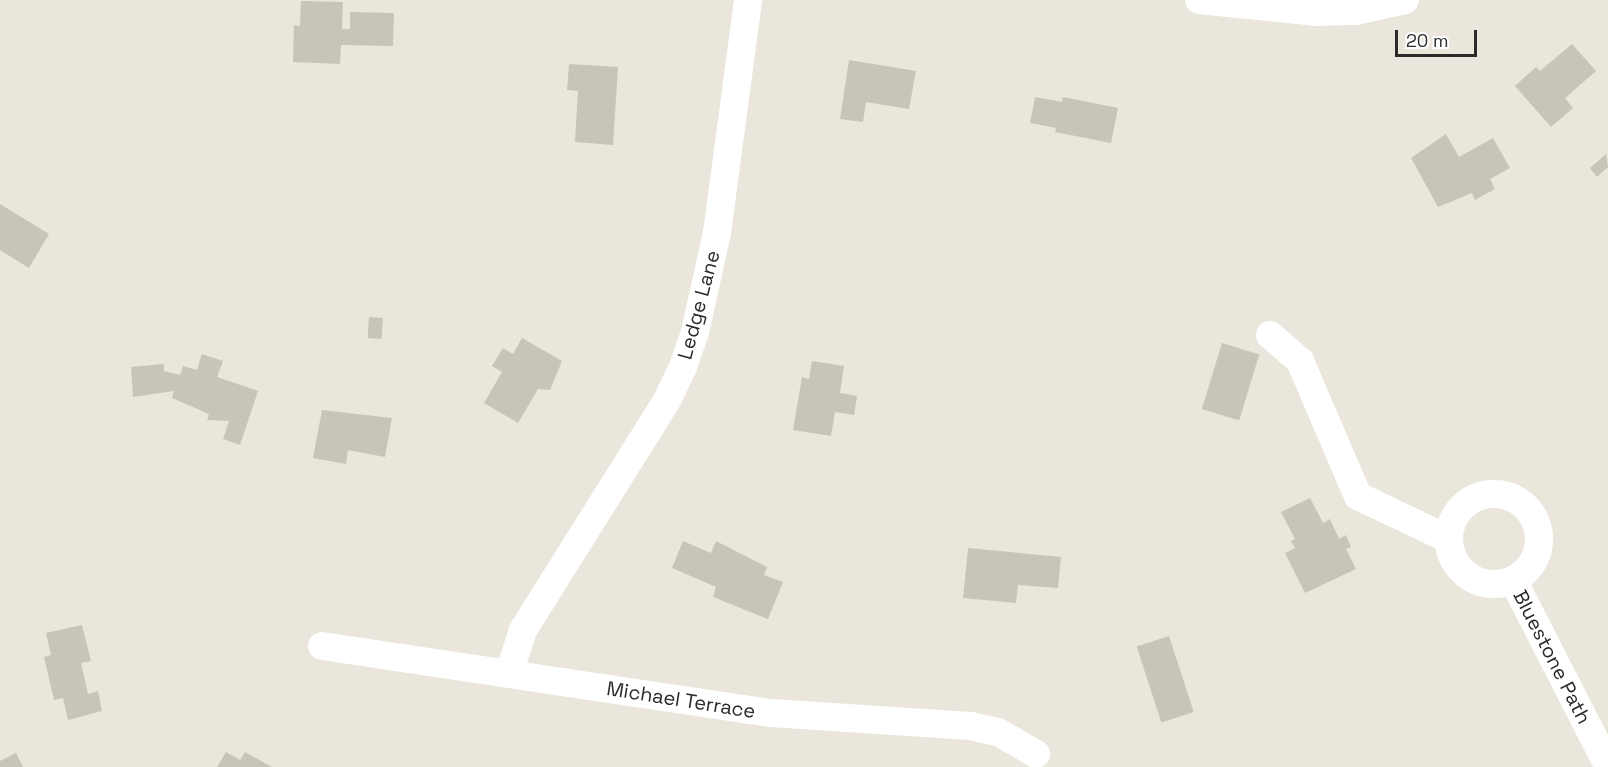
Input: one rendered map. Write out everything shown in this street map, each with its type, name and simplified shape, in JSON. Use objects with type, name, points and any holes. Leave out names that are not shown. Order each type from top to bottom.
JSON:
[{"type":"street","name":"Ledge Lane","points":[[509,673],[523,630],[666,402],[689,350],[717,233],[748,0]]},
{"type":"street","points":[[1199,0],[1317,12],[1354,11],[1405,0]]},
{"type":"street","points":[[1270,335],[1300,362],[1358,496],[1446,538]]},
{"type":"street","name":"Bluestone Path","points":[[1504,495],[1522,504],[1533,516],[1539,543],[1526,571],[1513,580],[1498,584],[1467,576],[1454,561],[1446,538],[1456,514],[1476,497],[1504,495]]},
{"type":"street","name":"Bluestone Path","points":[[1513,580],[1608,766]]},
{"type":"street","name":"Michael Terrace","points":[[322,646],[771,713],[971,726],[998,732],[1036,754]]},
{"type":"building","points":[[301,1],[343,2],[342,29],[350,29],[350,12],[394,13],[393,46],[341,45],[340,64],[293,62],[294,25],[300,26]]},
{"type":"building","points":[[1572,44],[1596,71],[1565,98],[1573,108],[1551,127],[1515,86],[1536,67],[1540,71]]},
{"type":"building","points":[[849,60],[916,71],[909,109],[866,102],[863,122],[840,119]]},
{"type":"building","points":[[569,64],[618,67],[613,145],[575,142],[578,91],[567,90]]},
{"type":"building","points":[[1035,97],[1062,102],[1063,97],[1118,108],[1111,143],[1055,132],[1056,128],[1030,123]]},
{"type":"building","points":[[1446,134],[1459,157],[1493,138],[1510,168],[1490,179],[1495,189],[1475,200],[1472,193],[1438,207],[1411,158]]},
{"type":"building","points":[[1606,154],[1608,167],[1597,177],[1590,168]]},
{"type":"building","points":[[0,204],[49,234],[29,268],[0,250]]},
{"type":"building","points":[[369,317],[383,318],[382,339],[368,338]]},
{"type":"building","points":[[522,338],[562,361],[550,390],[538,389],[518,423],[484,403],[502,372],[492,366],[503,348],[513,354]]},
{"type":"building","points":[[1222,343],[1259,354],[1239,420],[1202,409]]},
{"type":"building","points":[[202,354],[223,361],[217,377],[258,391],[240,445],[223,439],[229,421],[207,420],[209,414],[172,398],[174,391],[133,397],[131,367],[164,364],[164,371],[180,375],[183,366],[197,370]]},
{"type":"building","points":[[812,361],[844,366],[840,393],[857,396],[854,415],[835,412],[831,436],[793,430],[802,377],[809,379]]},
{"type":"building","points":[[322,410],[392,418],[385,457],[348,450],[346,464],[313,458]]},
{"type":"building","points":[[1310,498],[1323,523],[1330,519],[1339,539],[1346,535],[1351,547],[1346,549],[1356,569],[1305,593],[1285,553],[1295,548],[1291,541],[1295,539],[1281,512]]},
{"type":"building","points":[[683,541],[711,553],[716,541],[767,567],[764,575],[783,582],[768,619],[713,597],[716,587],[672,568]]},
{"type":"building","points":[[968,548],[1061,557],[1058,588],[1018,585],[1016,603],[963,598]]},
{"type":"building","points":[[82,625],[91,661],[81,663],[88,694],[98,691],[102,711],[68,720],[63,698],[54,700],[44,657],[51,655],[46,633]]},
{"type":"building","points":[[1169,636],[1194,712],[1161,723],[1137,647]]},
{"type":"building","points":[[226,752],[240,760],[245,752],[272,767],[217,767]]},
{"type":"building","points":[[16,753],[23,767],[0,767],[0,761]]}]
